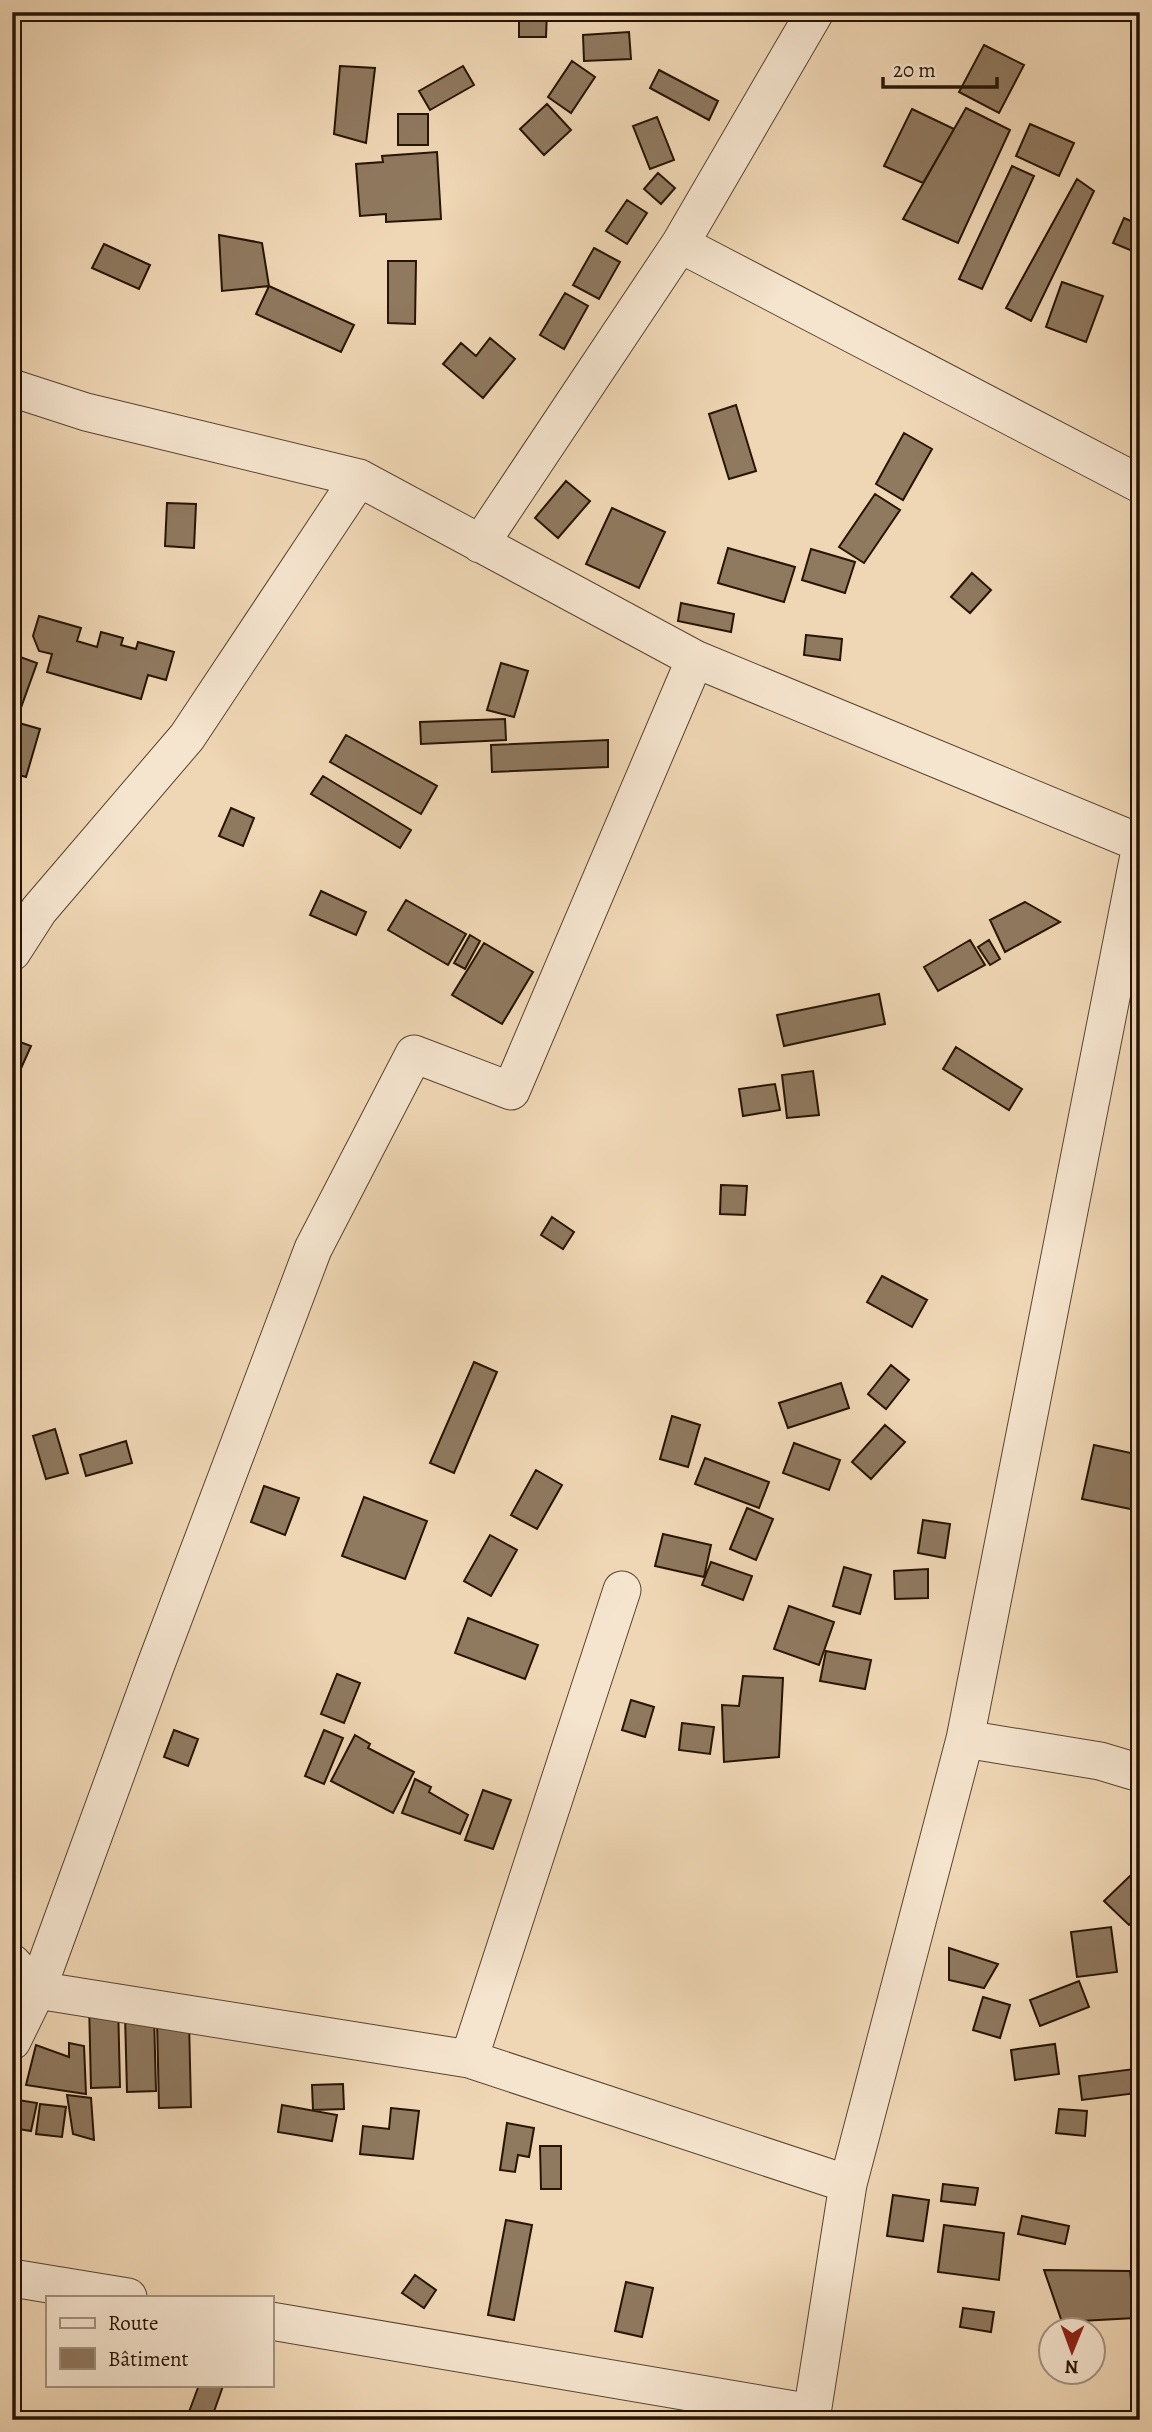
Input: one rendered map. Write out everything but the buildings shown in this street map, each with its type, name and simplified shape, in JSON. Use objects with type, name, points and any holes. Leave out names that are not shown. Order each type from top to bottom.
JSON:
[{"type":"street","points":[[481,544],[680,244],[815,12]]},
{"type":"street","points":[[680,244],[1140,484]]},
{"type":"street","points":[[12,388],[86,411],[359,478],[695,659],[1140,843]]},
{"type":"street","points":[[12,952],[39,910],[187,737],[359,478]]},
{"type":"street","points":[[12,2041],[37,1990],[155,1667],[313,1249],[414,1054],[511,1091],[695,659]]},
{"type":"street","points":[[273,2322],[812,2416],[848,2184],[965,1739],[1140,850]]},
{"type":"street","points":[[469,2059],[622,1590]]},
{"type":"street","points":[[965,1739],[1100,1761],[1140,1773]]},
{"type":"street","points":[[12,1963],[37,1990],[469,2059],[848,2184]]},
{"type":"street","points":[[12,2278],[122,2296]]}]
